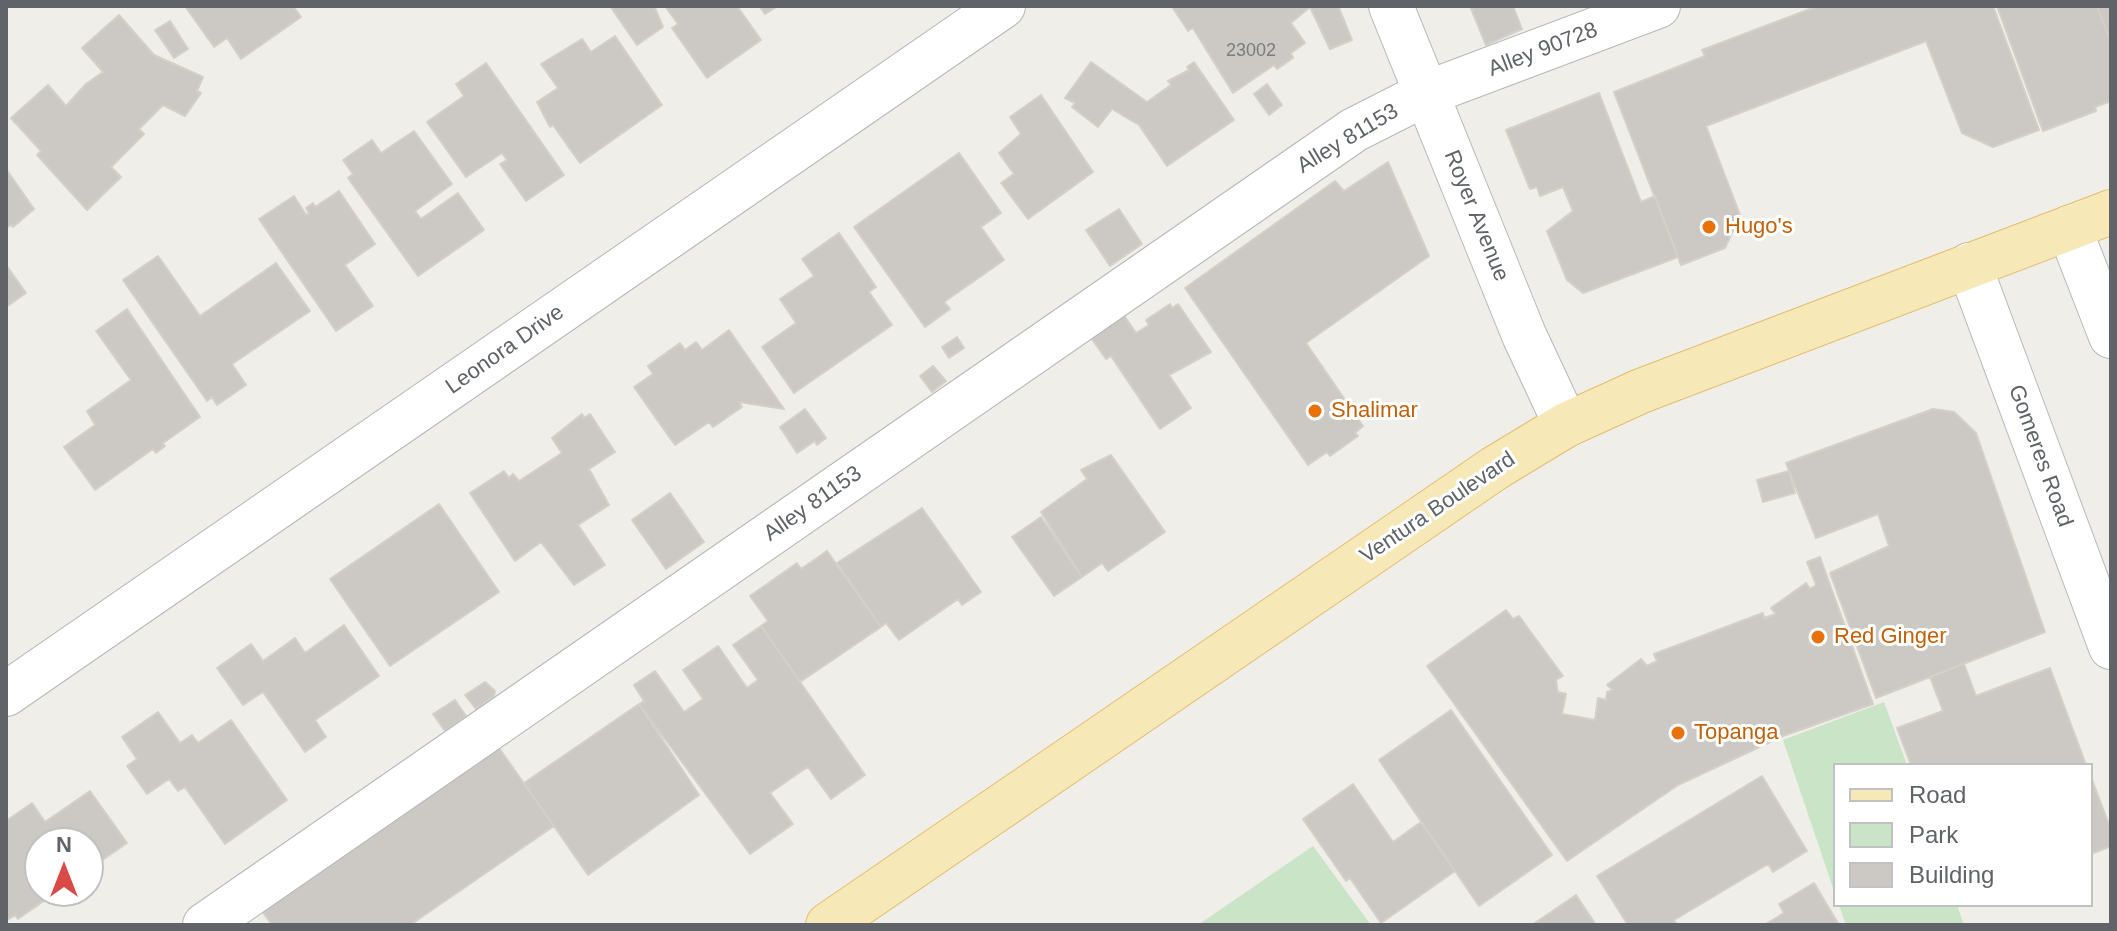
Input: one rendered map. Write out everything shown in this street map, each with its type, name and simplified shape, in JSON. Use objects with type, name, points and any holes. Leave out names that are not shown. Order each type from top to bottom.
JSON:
[{"type":"main road","name":"Ventura Boulevard","points":[[828,925],[1495,468],[1566,425],[1641,391],[2111,212]]},
{"type":"street","name":"Leonora Drive","points":[[6,694],[1003,6]]},
{"type":"street","name":"Royer Avenue","points":[[1391,6],[1519,323],[1566,425]]},
{"type":"street","name":"Alley 90728","points":[[1427,93],[1658,6]]},
{"type":"street","name":"Alley 81153","points":[[205,925],[1354,130],[1427,93]]},
{"type":"street","points":[[2069,228],[2111,336]]},
{"type":"street","name":"Gomeres Road","points":[[1969,265],[2111,647]]},
{"type":"green space","points":[[1884,702],[1906,763],[1833,763],[1833,888],[1783,740]]},
{"type":"green space","points":[[1313,846],[1371,925],[1198,925]]},
{"type":"green space","points":[[1840,907],[1958,907],[1964,925],[1846,925]]},
{"type":"building","points":[[185,6],[293,6],[301,17],[241,59],[227,38],[214,47]]},
{"type":"building","points":[[610,6],[654,6],[663,27],[637,45]]},
{"type":"building","points":[[665,6],[737,6],[761,40],[707,78],[672,28],[678,24]]},
{"type":"building","points":[[759,6],[778,6],[765,14]]},
{"type":"building","points":[[1338,6],[1352,40],[1330,49],[1310,7],[1291,23],[1305,43],[1291,53],[1293,58],[1277,69],[1274,65],[1233,93],[1193,28],[1188,31],[1173,8]]},
{"type":"building","points":[[1470,6],[1513,6],[1522,29],[1486,45]]},
{"type":"building","points":[[1818,6],[1993,6],[2039,130],[1993,147],[1962,133],[1926,41],[1706,126],[1740,215],[1725,248],[1681,265],[1614,92],[1705,56],[1702,50]]},
{"type":"building","points":[[1997,6],[2097,6],[2111,43],[2111,101],[2095,107],[2096,111],[2043,131]]},
{"type":"building","points":[[2097,6],[2111,6],[2111,43]]},
{"type":"building","points":[[119,15],[154,55],[203,77],[197,91],[201,93],[185,116],[163,105],[139,129],[144,134],[111,167],[121,177],[87,210],[37,155],[41,151],[11,118],[48,85],[66,106],[86,84],[103,72],[82,48]]},
{"type":"building","points":[[170,21],[188,49],[174,58],[155,30]]},
{"type":"building","points":[[615,36],[662,105],[580,163],[553,125],[550,127],[537,102],[558,88],[541,64],[582,39],[591,52]]},
{"type":"building","points":[[1091,62],[1147,102],[1171,85],[1168,81],[1189,70],[1187,67],[1194,62],[1234,120],[1167,166],[1139,125],[1112,109],[1098,127],[1072,107],[1075,103],[1065,98]]},
{"type":"building","points":[[486,63],[564,175],[526,201],[500,164],[507,160],[502,153],[466,177],[427,122],[464,96],[456,84]]},
{"type":"building","points":[[1267,84],[1282,105],[1269,115],[1254,94]]},
{"type":"building","points":[[1599,93],[1641,202],[1655,196],[1678,257],[1583,293],[1567,280],[1547,231],[1573,211],[1563,187],[1540,196],[1537,187],[1530,189],[1506,130]]},
{"type":"building","points":[[1041,95],[1093,172],[1028,219],[1001,183],[1014,174],[999,153],[1021,134],[1010,117]]},
{"type":"building","points":[[414,131],[452,184],[415,211],[421,219],[458,193],[484,230],[418,276],[348,178],[353,174],[343,160],[372,140],[381,153]]},
{"type":"building","points":[[959,153],[1001,213],[981,227],[1004,260],[944,302],[950,309],[925,327],[854,227]]},
{"type":"building","points":[[1388,162],[1429,256],[1306,343],[1363,426],[1355,433],[1358,436],[1330,456],[1327,452],[1308,465],[1185,288],[1335,181],[1344,191]]},
{"type":"building","points":[[6,169],[34,209],[13,227],[6,228]]},
{"type":"building","points":[[339,191],[375,244],[345,265],[373,306],[336,331],[259,219],[294,196],[306,215],[309,213],[306,208],[313,203],[315,207]]},
{"type":"building","points":[[1119,209],[1142,244],[1110,266],[1086,230]]},
{"type":"building","points":[[839,233],[876,287],[869,292],[892,325],[794,393],[762,347],[796,323],[780,299],[814,276],[802,259]]},
{"type":"building","points":[[158,256],[200,316],[276,263],[310,311],[232,364],[246,385],[217,405],[212,397],[207,401],[123,280]]},
{"type":"building","points":[[6,265],[26,293],[6,307]]},
{"type":"building","points":[[1170,304],[1172,308],[1178,304],[1211,352],[1169,375],[1191,408],[1160,429],[1111,356],[1106,359],[1089,335],[1123,314],[1136,333],[1149,325],[1146,320]]},
{"type":"building","points":[[127,309],[200,417],[163,443],[165,446],[156,453],[153,449],[95,490],[64,447],[95,425],[87,411],[131,380],[96,331]]},
{"type":"building","points":[[729,330],[784,409],[739,402],[742,407],[713,427],[709,422],[675,445],[634,387],[653,374],[648,366],[680,343],[685,350],[696,342],[702,350]]},
{"type":"building","points":[[957,337],[964,348],[949,358],[942,347]]},
{"type":"building","points":[[933,366],[946,381],[932,392],[920,376]]},
{"type":"building","points":[[805,409],[826,438],[797,453],[780,427]]},
{"type":"building","points":[[1933,409],[1954,412],[1976,433],[2045,632],[1876,698],[1830,573],[1889,546],[1878,514],[1816,538],[1786,463]]},
{"type":"building","points":[[582,414],[584,418],[590,414],[615,452],[589,469],[609,505],[578,525],[605,565],[574,585],[541,542],[515,561],[470,493],[504,471],[509,478],[513,474],[519,481],[562,453],[552,438]]},
{"type":"building","points":[[1111,455],[1165,532],[1108,571],[1102,563],[1082,577],[1041,512],[1087,479],[1081,470]]},
{"type":"building","points":[[1789,471],[1795,493],[1763,502],[1757,480]]},
{"type":"building","points":[[670,493],[704,542],[666,569],[632,520]]},
{"type":"building","points":[[439,504],[499,592],[390,666],[330,579]]},
{"type":"building","points":[[922,508],[981,592],[962,605],[958,599],[899,640],[886,623],[881,627],[837,563]]},
{"type":"building","points":[[1041,517],[1082,577],[1054,596],[1012,537]]},
{"type":"building","points":[[827,551],[881,627],[800,682],[761,626],[768,621],[750,596],[797,563],[801,569]]},
{"type":"building","points":[[1820,557],[1873,704],[1783,736],[1678,785],[1567,861],[1427,666],[1506,610],[1513,619],[1519,616],[1563,676],[1556,680],[1558,692],[1566,694],[1562,714],[1595,720],[1598,698],[1606,700],[1607,692],[1613,690],[1607,685],[1641,659],[1647,666],[1657,661],[1654,654],[1763,613],[1764,618],[1776,614],[1771,608],[1806,583],[1810,589],[1816,585],[1807,562]]},
{"type":"building","points":[[344,625],[379,676],[315,720],[326,737],[305,752],[263,692],[243,705],[217,668],[251,644],[263,661],[295,638],[305,653]]},
{"type":"building","points":[[761,626],[865,775],[831,799],[808,767],[803,770],[770,793],[793,824],[750,854],[639,704],[644,701],[634,685],[655,671],[684,712],[703,699],[683,670],[718,646],[747,688],[758,680],[733,645]]},
{"type":"building","points":[[1964,664],[1976,696],[2050,668],[2085,763],[1910,763],[1897,728],[1943,711],[1930,677]]},
{"type":"building","points":[[485,682],[495,691],[494,696],[476,709],[465,695]]},
{"type":"building","points":[[455,700],[466,716],[445,731],[433,714]]},
{"type":"building","points":[[639,704],[699,795],[588,875],[524,783]]},
{"type":"building","points":[[1451,710],[1552,855],[1479,906],[1379,760]]},
{"type":"building","points":[[158,712],[180,743],[192,735],[198,743],[231,720],[287,800],[225,844],[185,787],[178,791],[169,779],[147,794],[127,766],[137,759],[122,737]]},
{"type":"building","points":[[499,748],[554,826],[410,925],[272,925],[262,911]]},
{"type":"building","points":[[1762,776],[1807,851],[1773,872],[1768,864],[1674,920],[1677,925],[1628,925],[1597,876]]},
{"type":"building","points":[[2093,782],[2111,830],[2111,846],[2093,853]]},
{"type":"building","points":[[1353,784],[1393,842],[1421,822],[1455,871],[1381,923],[1350,878],[1346,881],[1303,819]]},
{"type":"building","points":[[90,791],[127,843],[104,859],[104,827],[24,827],[24,907],[35,907],[18,919],[15,915],[6,921],[6,821],[32,803],[45,822]]},
{"type":"building","points":[[1814,883],[1839,925],[1764,925],[1784,913],[1779,904]]},
{"type":"building","points":[[1576,895],[1596,925],[1532,925]]},
{"type":"place","name":"Hugo's","points":[[1709,227]]},
{"type":"place","name":"Shalimar","points":[[1315,411]]},
{"type":"place","name":"Red Ginger","points":[[1818,637]]},
{"type":"place","name":"Topanga","points":[[1678,733]]}]
